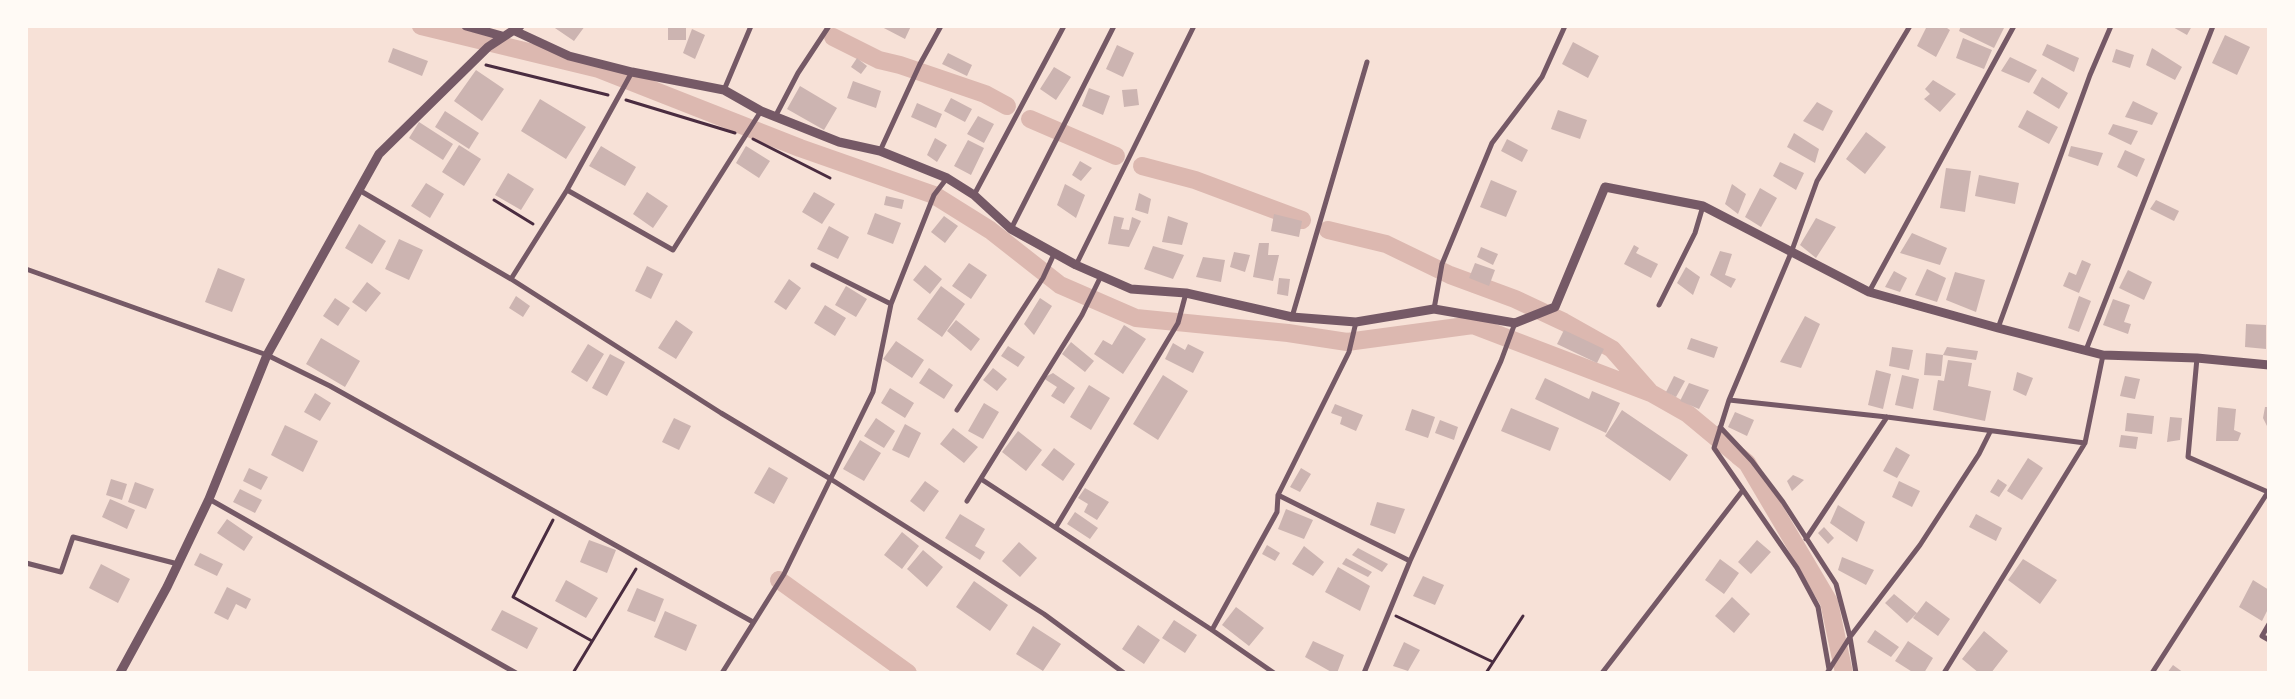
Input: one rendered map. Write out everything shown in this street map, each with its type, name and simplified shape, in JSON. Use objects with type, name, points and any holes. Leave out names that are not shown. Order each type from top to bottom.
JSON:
[{"type":"street","points":[[466,26],[502,36]]},
{"type":"street","points":[[724,90],[751,26]]},
{"type":"street","points":[[775,117],[798,73],[830,26]]},
{"type":"street","points":[[880,151],[920,64],[941,26]]},
{"type":"street","points":[[974,195],[1064,26]]},
{"type":"street","points":[[1011,229],[1114,26]]},
{"type":"street","points":[[1076,265],[1194,26]]},
{"type":"street","points":[[1434,308],[1442,264],[1492,143],[1542,77],[1565,26]]},
{"type":"street","points":[[1828,671],[1818,607],[1798,568],[1714,448],[1729,400],[1791,253],[1817,182],[1910,26]]},
{"type":"street","points":[[1869,292],[2014,26]]},
{"type":"street","points":[[1998,328],[2090,76],[2111,26]]},
{"type":"street","points":[[2086,350],[2213,26]]},
{"type":"street","points":[[120,673],[178,564],[209,498],[267,355],[379,154],[488,47],[502,36],[517,28],[569,56],[632,72],[724,90],[762,112],[839,142],[880,151],[947,178],[974,195],[1011,229],[1076,265],[1131,289],[1186,293],[1292,317],[1356,322],[1434,308],[1516,323],[1555,307],[1605,187],[1703,206],[1869,292],[1998,328],[2103,355],[2198,358],[2269,366]]},
{"type":"street","points":[[1292,317],[1367,62]]},
{"type":"street","points":[[511,279],[568,190],[632,72]]},
{"type":"street","points":[[568,190],[673,250],[762,112]]},
{"type":"street","points":[[722,673],[784,574],[873,392],[891,304],[934,195],[947,178]]},
{"type":"street","points":[[359,190],[511,279],[721,413],[830,478],[1044,614],[1124,673]]},
{"type":"street","points":[[1659,305],[1695,233],[1703,206]]},
{"type":"street","points":[[957,410],[1043,278],[1054,254]]},
{"type":"street","points":[[813,266],[891,304]]},
{"type":"street","points":[[26,270],[267,355],[330,386],[753,622]]},
{"type":"street","points":[[967,501],[1082,315],[1102,276]]},
{"type":"street","points":[[1056,527],[1178,323],[1186,293]]},
{"type":"street","points":[[1212,630],[1277,512],[1278,495],[1349,352],[1356,322]]},
{"type":"street","points":[[1364,673],[1410,561],[1501,361],[1516,323]]},
{"type":"street","points":[[1944,673],[2085,443],[2103,355]]},
{"type":"street","points":[[2152,673],[2268,492],[2188,457],[2198,358]]},
{"type":"street","points":[[1729,400],[1887,417],[2085,443]]},
{"type":"street","points":[[1806,539],[1887,417]]},
{"type":"street","points":[[1720,426],[1768,481],[1836,584],[1850,637],[1856,673]]},
{"type":"street","points":[[1828,671],[1850,637],[1920,544],[1979,454],[1990,432]]},
{"type":"street","points":[[981,479],[1212,630],[1274,673]]},
{"type":"street","points":[[1602,673],[1743,490]]},
{"type":"street","points":[[1278,495],[1410,561]]},
{"type":"street","points":[[209,498],[516,673]]},
{"type":"street","points":[[26,562],[61,572],[73,537],[178,564]]},
{"type":"street","points":[[2269,624],[2262,636],[2269,640]]},
{"type":"path","points":[[473,62],[618,97],[746,136],[760,141],[830,178]]},
{"type":"path","points":[[494,200],[542,230]]},
{"type":"path","points":[[556,512],[513,597],[592,641]]},
{"type":"path","points":[[573,673],[641,560]]},
{"type":"path","points":[[1389,613],[1493,662]]},
{"type":"path","points":[[1486,673],[1522,616]]},
{"type":"building","points":[[552,26],[585,26],[574,41]]},
{"type":"building","points":[[668,26],[686,26],[686,40],[668,40]]},
{"type":"building","points":[[880,26],[911,26],[905,39]]},
{"type":"building","points":[[1927,26],[1944,26],[1950,30],[1936,57],[1917,46]]},
{"type":"building","points":[[1961,26],[2005,26],[1994,48],[1959,31]]},
{"type":"building","points":[[2171,26],[2192,26],[2187,35]]},
{"type":"building","points":[[692,29],[705,35],[695,59],[683,53]]},
{"type":"building","points":[[2225,35],[2250,47],[2237,75],[2212,63]]},
{"type":"building","points":[[1963,38],[1992,50],[1984,69],[1956,58]]},
{"type":"building","points":[[1573,42],[1599,56],[1588,78],[1562,64]]},
{"type":"building","points":[[2047,44],[2079,58],[2074,72],[2042,55]]},
{"type":"building","points":[[1117,45],[1134,53],[1123,77],[1106,69]]},
{"type":"building","points":[[393,48],[428,61],[422,76],[388,62]]},
{"type":"building","points":[[2152,48],[2182,67],[2175,80],[2146,65]]},
{"type":"building","points":[[2116,49],[2134,55],[2130,68],[2112,62]]},
{"type":"building","points":[[948,53],[972,65],[967,76],[942,64]]},
{"type":"building","points":[[2010,57],[2037,70],[2029,83],[2001,71]]},
{"type":"building","points":[[857,58],[867,66],[861,74],[851,67]]},
{"type":"building","points":[[1054,67],[1071,77],[1056,100],[1040,89]]},
{"type":"building","points":[[476,70],[504,89],[482,121],[454,101]]},
{"type":"building","points":[[2042,77],[2068,93],[2059,109],[2033,93]]},
{"type":"building","points":[[1933,80],[1956,94],[1940,112],[1924,99],[1930,94],[1925,89]]},
{"type":"building","points":[[853,81],[881,91],[876,108],[847,98]]},
{"type":"building","points":[[800,86],[837,108],[824,130],[787,109]]},
{"type":"building","points":[[1089,88],[1110,96],[1103,115],[1082,106]]},
{"type":"building","points":[[1137,89],[1139,105],[1124,107],[1122,90]]},
{"type":"building","points":[[951,98],[972,109],[965,122],[944,111]]},
{"type":"building","points":[[540,99],[586,127],[566,159],[521,131]]},
{"type":"building","points":[[2133,101],[2158,113],[2152,125],[2125,117]]},
{"type":"building","points":[[1817,102],[1833,111],[1823,131],[1803,121]]},
{"type":"building","points":[[917,103],[942,114],[936,128],[911,117]]},
{"type":"building","points":[[1558,110],[1587,120],[1580,139],[1551,129]]},
{"type":"building","points":[[2027,110],[2058,127],[2049,144],[2018,127]]},
{"type":"building","points":[[445,111],[479,133],[469,149],[435,127]]},
{"type":"building","points":[[978,116],[994,124],[984,143],[967,134]]},
{"type":"building","points":[[419,122],[453,144],[443,160],[409,138]]},
{"type":"building","points":[[2113,124],[2138,131],[2131,145],[2108,134]]},
{"type":"building","points":[[1866,132],[1886,147],[1865,174],[1846,159]]},
{"type":"building","points":[[1794,133],[1819,149],[1815,163],[1787,147]]},
{"type":"building","points":[[935,138],[947,145],[937,162],[927,155]]},
{"type":"building","points":[[1507,139],[1528,150],[1522,162],[1501,151]]},
{"type":"building","points":[[968,140],[984,148],[971,175],[954,166]]},
{"type":"building","points":[[459,145],[481,159],[464,186],[442,172]]},
{"type":"building","points":[[601,146],[636,167],[625,186],[589,166]]},
{"type":"building","points":[[746,146],[770,161],[759,178],[736,163]]},
{"type":"building","points":[[2071,146],[2103,153],[2098,166],[2068,156]]},
{"type":"building","points":[[2125,150],[2145,159],[2137,177],[2117,167]]},
{"type":"building","points":[[1080,161],[1092,168],[1081,181],[1072,175]]},
{"type":"building","points":[[1780,162],[1804,173],[1796,190],[1773,176]]},
{"type":"building","points":[[1946,168],[1971,171],[1965,212],[1940,208]]},
{"type":"building","points":[[508,173],[534,189],[521,210],[495,195]]},
{"type":"building","points":[[1979,175],[2019,183],[2015,204],[1975,196]]},
{"type":"building","points":[[1491,180],[1517,191],[1506,217],[1480,207]]},
{"type":"building","points":[[426,183],[444,194],[430,218],[411,206]]},
{"type":"building","points":[[1065,184],[1085,195],[1076,218],[1057,205]]},
{"type":"building","points":[[1732,184],[1746,194],[1738,214],[1725,204]]},
{"type":"building","points":[[1760,188],[1777,198],[1761,227],[1745,217]]},
{"type":"building","points":[[647,192],[668,206],[653,228],[633,214]]},
{"type":"building","points":[[814,192],[835,204],[822,224],[802,212]]},
{"type":"building","points":[[1139,193],[1151,199],[1148,214],[1135,210]]},
{"type":"building","points":[[886,196],[904,200],[902,209],[884,205]]},
{"type":"building","points":[[2156,200],[2179,211],[2174,221],[2150,209]]},
{"type":"building","points":[[875,213],[901,223],[893,244],[867,234]]},
{"type":"building","points":[[1274,214],[1302,221],[1299,237],[1271,231]]},
{"type":"building","points":[[944,216],[958,226],[945,243],[931,232]]},
{"type":"building","points":[[1114,216],[1124,218],[1121,229],[1129,230],[1132,217],[1141,221],[1129,247],[1108,244]]},
{"type":"building","points":[[1168,216],[1188,223],[1182,245],[1162,242]]},
{"type":"building","points":[[1816,218],[1836,227],[1816,258],[1800,245]]},
{"type":"building","points":[[359,224],[386,241],[372,264],[345,248]]},
{"type":"building","points":[[829,226],[849,237],[838,259],[817,249]]},
{"type":"building","points":[[1912,233],[1947,248],[1940,265],[1900,253]]},
{"type":"building","points":[[399,239],[423,250],[409,280],[385,269]]},
{"type":"building","points":[[1259,243],[1269,243],[1268,255],[1279,255],[1273,281],[1253,277]]},
{"type":"building","points":[[1634,245],[1639,248],[1636,253],[1658,264],[1651,278],[1624,264]]},
{"type":"building","points":[[1153,246],[1184,255],[1173,279],[1144,269]]},
{"type":"building","points":[[1481,247],[1498,254],[1493,265],[1477,257]]},
{"type":"building","points":[[1720,251],[1732,254],[1725,275],[1736,279],[1731,288],[1710,275]]},
{"type":"building","points":[[1234,252],[1250,255],[1245,272],[1230,267]]},
{"type":"building","points":[[1203,257],[1225,260],[1221,282],[1196,277]]},
{"type":"building","points":[[2082,260],[2091,264],[2079,293],[2063,286],[2069,272],[2076,275]]},
{"type":"building","points":[[969,263],[987,275],[971,299],[952,286]]},
{"type":"building","points":[[1475,263],[1495,270],[1489,286],[1469,278]]},
{"type":"building","points":[[925,265],[942,279],[930,294],[913,280]]},
{"type":"building","points":[[647,266],[663,274],[651,299],[635,291]]},
{"type":"building","points":[[1686,267],[1700,277],[1693,295],[1677,283]]},
{"type":"building","points":[[218,268],[245,279],[232,312],[205,302]]},
{"type":"building","points":[[1927,269],[1946,278],[1937,302],[1915,295]]},
{"type":"building","points":[[2128,270],[2152,282],[2144,300],[2119,288]]},
{"type":"building","points":[[1894,271],[1907,278],[1900,292],[1885,287]]},
{"type":"building","points":[[1955,272],[1985,280],[1976,312],[1946,300]]},
{"type":"building","points":[[1279,278],[1290,279],[1288,296],[1277,294]]},
{"type":"building","points":[[789,279],[801,288],[786,310],[774,302]]},
{"type":"building","points":[[367,282],[381,293],[366,312],[352,302]]},
{"type":"building","points":[[846,286],[867,299],[856,317],[835,305]]},
{"type":"building","points":[[941,286],[965,304],[942,337],[917,319]]},
{"type":"building","points":[[516,296],[530,306],[523,317],[509,308]]},
{"type":"building","points":[[2079,296],[2091,301],[2079,332],[2068,328]]},
{"type":"building","points":[[335,298],[350,308],[338,326],[323,316]]},
{"type":"building","points":[[1040,298],[1052,306],[1034,335],[1024,324]]},
{"type":"building","points":[[2113,299],[2130,305],[2124,322],[2131,324],[2128,334],[2103,325]]},
{"type":"building","points":[[825,305],[846,318],[835,336],[814,323]]},
{"type":"building","points":[[1805,316],[1820,324],[1801,368],[1780,362]]},
{"type":"building","points":[[676,320],[693,332],[676,359],[658,348]]},
{"type":"building","points":[[956,320],[980,339],[971,351],[947,331]]},
{"type":"building","points":[[2246,324],[2266,325],[2266,349],[2245,347]]},
{"type":"building","points":[[1124,325],[1146,339],[1123,374],[1094,354],[1103,340],[1112,345]]},
{"type":"building","points":[[1564,330],[1604,349],[1597,363],[1557,344]]},
{"type":"building","points":[[321,338],[360,361],[345,387],[306,364]]},
{"type":"building","points":[[1691,338],[1718,347],[1714,358],[1687,349]]},
{"type":"building","points":[[896,341],[924,360],[912,378],[883,359]]},
{"type":"building","points":[[1071,342],[1094,361],[1085,372],[1062,354]]},
{"type":"building","points":[[1173,343],[1185,350],[1188,344],[1204,352],[1193,373],[1165,359]]},
{"type":"building","points":[[588,344],[604,354],[587,382],[571,372]]},
{"type":"building","points":[[1008,346],[1025,357],[1018,367],[1001,356]]},
{"type":"building","points":[[1892,347],[1913,350],[1909,370],[1889,366]]},
{"type":"building","points":[[1947,347],[1978,351],[1976,360],[1943,355]]},
{"type":"building","points":[[1926,353],[1943,355],[1941,376],[1924,375]]},
{"type":"building","points":[[610,354],[625,362],[607,396],[592,388]]},
{"type":"building","points":[[1948,360],[1972,363],[1968,386],[1991,391],[1985,421],[1933,410],[1938,380],[1944,381]]},
{"type":"building","points":[[929,368],[953,385],[944,399],[919,383]]},
{"type":"building","points":[[993,368],[1007,379],[997,391],[983,380]]},
{"type":"building","points":[[1876,370],[1891,374],[1883,409],[1868,405]]},
{"type":"building","points":[[2017,372],[2033,378],[2026,396],[2013,390]]},
{"type":"building","points":[[1053,373],[1075,388],[1064,404],[1051,396],[1057,387],[1043,378]]},
{"type":"building","points":[[1163,375],[1188,391],[1158,440],[1133,424]]},
{"type":"building","points":[[1902,375],[1919,379],[1913,409],[1895,405]]},
{"type":"building","points":[[1674,376],[1685,381],[1676,397],[1666,392]]},
{"type":"building","points":[[2125,376],[2140,379],[2135,399],[2120,396]]},
{"type":"building","points":[[1545,378],[1589,399],[1592,391],[1620,403],[1606,433],[1535,399]]},
{"type":"building","points":[[1689,383],[1709,390],[1699,409],[1680,401]]},
{"type":"building","points":[[1089,385],[1110,398],[1091,430],[1070,417]]},
{"type":"building","points":[[890,388],[914,403],[905,418],[881,403]]},
{"type":"building","points":[[315,393],[331,403],[320,421],[304,412]]},
{"type":"building","points":[[984,403],[999,412],[983,439],[968,431]]},
{"type":"building","points":[[1335,404],[1363,415],[1356,431],[1340,424],[1342,417],[1331,413]]},
{"type":"building","points":[[2218,407],[2236,409],[2234,430],[2241,433],[2238,441],[2216,441]]},
{"type":"building","points":[[2265,407],[2269,407],[2269,430],[2263,418]]},
{"type":"building","points":[[1511,408],[1559,428],[1550,451],[1501,431]]},
{"type":"building","points":[[1412,409],[1435,417],[1428,438],[1405,430]]},
{"type":"building","points":[[1622,410],[1688,455],[1670,481],[1605,436]]},
{"type":"building","points":[[1735,412],[1754,420],[1747,436],[1728,427]]},
{"type":"building","points":[[2127,413],[2154,416],[2152,434],[2125,431]]},
{"type":"building","points":[[2170,417],[2182,418],[2180,440],[2167,442]]},
{"type":"building","points":[[674,418],[691,426],[679,450],[662,442]]},
{"type":"building","points":[[876,418],[895,431],[884,448],[864,436]]},
{"type":"building","points":[[1440,420],[1458,427],[1454,440],[1435,433]]},
{"type":"building","points":[[905,424],[921,433],[909,458],[892,450]]},
{"type":"building","points":[[285,425],[318,441],[303,472],[271,455]]},
{"type":"building","points":[[953,428],[978,447],[964,463],[940,444]]},
{"type":"building","points":[[1018,431],[1042,450],[1026,471],[1002,452]]},
{"type":"building","points":[[2121,435],[2138,437],[2136,449],[2119,447]]},
{"type":"building","points":[[860,440],[881,453],[864,481],[843,469]]},
{"type":"building","points":[[1896,447],[1910,455],[1897,478],[1883,471]]},
{"type":"building","points":[[1054,448],[1075,464],[1063,481],[1041,465]]},
{"type":"building","points":[[2028,458],[2043,468],[2022,500],[2007,491]]},
{"type":"building","points":[[769,467],[788,478],[774,504],[754,493]]},
{"type":"building","points":[[249,468],[268,477],[261,490],[243,481]]},
{"type":"building","points":[[1301,468],[1311,474],[1300,492],[1290,487]]},
{"type":"building","points":[[1793,475],[1804,480],[1792,491],[1787,481]]},
{"type":"building","points":[[111,479],[127,484],[122,500],[106,495]]},
{"type":"building","points":[[1998,479],[2007,485],[1999,497],[1990,492]]},
{"type":"building","points":[[925,481],[939,491],[924,512],[910,501]]},
{"type":"building","points":[[1899,481],[1920,491],[1912,507],[1892,497]]},
{"type":"building","points":[[135,482],[154,489],[146,509],[128,502]]},
{"type":"building","points":[[1085,488],[1109,502],[1097,520],[1084,512],[1088,504],[1078,498]]},
{"type":"building","points":[[240,489],[262,500],[255,513],[233,502]]},
{"type":"building","points":[[110,499],[135,510],[127,529],[102,517]]},
{"type":"building","points":[[1377,502],[1405,509],[1395,534],[1370,525]]},
{"type":"building","points":[[1838,505],[1865,522],[1857,542],[1830,523]]},
{"type":"building","points":[[1286,509],[1313,520],[1304,539],[1278,529]]},
{"type":"building","points":[[1075,512],[1098,528],[1090,539],[1067,524]]},
{"type":"building","points":[[960,514],[985,529],[975,546],[985,552],[980,560],[945,538]]},
{"type":"building","points":[[1976,514],[2002,528],[1996,541],[1969,527]]},
{"type":"building","points":[[227,519],[253,537],[244,551],[217,533]]},
{"type":"building","points":[[1824,527],[1834,538],[1828,544],[1818,533]]},
{"type":"building","points":[[902,532],[919,546],[902,569],[884,555]]},
{"type":"building","points":[[589,540],[616,550],[607,573],[580,562]]},
{"type":"building","points":[[1757,540],[1771,552],[1751,574],[1738,562]]},
{"type":"building","points":[[1019,542],[1037,558],[1020,577],[1002,561]]},
{"type":"building","points":[[1267,545],[1280,553],[1275,561],[1262,554]]},
{"type":"building","points":[[1304,546],[1324,562],[1313,576],[1292,564]]},
{"type":"building","points":[[1358,548],[1388,564],[1382,572],[1352,555]]},
{"type":"building","points":[[923,550],[943,567],[927,587],[907,569]]},
{"type":"building","points":[[200,553],[223,564],[217,576],[194,565]]},
{"type":"building","points":[[1842,557],[1874,570],[1866,585],[1838,570]]},
{"type":"building","points":[[1346,558],[1372,572],[1368,577],[1342,564]]},
{"type":"building","points":[[1720,559],[1739,573],[1724,594],[1705,580]]},
{"type":"building","points":[[2023,559],[2057,580],[2040,604],[2008,580]]},
{"type":"building","points":[[101,564],[130,579],[118,603],[89,588]]},
{"type":"building","points":[[1338,567],[1370,586],[1360,611],[1325,592]]},
{"type":"building","points":[[1423,576],[1444,585],[1435,605],[1413,596]]},
{"type":"building","points":[[566,580],[598,598],[586,618],[555,601]]},
{"type":"building","points":[[2253,580],[2269,590],[2269,607],[2262,621],[2239,607]]},
{"type":"building","points":[[974,581],[1008,605],[990,631],[956,607]]},
{"type":"building","points":[[227,587],[251,599],[246,609],[236,604],[228,620],[214,613]]},
{"type":"building","points":[[637,588],[664,599],[655,622],[627,611]]},
{"type":"building","points":[[1894,594],[1917,613],[1907,623],[1885,603]]},
{"type":"building","points":[[1732,597],[1750,614],[1734,633],[1715,616]]},
{"type":"building","points":[[1926,601],[1950,619],[1938,636],[1913,618]]},
{"type":"building","points":[[1236,607],[1264,628],[1249,646],[1222,625]]},
{"type":"building","points":[[502,610],[538,628],[527,649],[491,630]]},
{"type":"building","points":[[665,611],[697,625],[686,651],[654,637]]},
{"type":"building","points":[[1174,620],[1197,635],[1185,653],[1162,638]]},
{"type":"building","points":[[1138,625],[1160,640],[1144,664],[1122,649]]},
{"type":"building","points":[[1033,626],[1061,644],[1043,671],[1016,654]]},
{"type":"building","points":[[1875,630],[1899,647],[1891,657],[1867,642]]},
{"type":"building","points":[[1984,631],[2008,651],[1991,673],[1979,673],[1962,659]]},
{"type":"building","points":[[1313,641],[1344,655],[1337,673],[1333,673],[1305,657]]},
{"type":"building","points":[[1908,641],[1933,658],[1924,673],[1914,673],[1895,661]]},
{"type":"building","points":[[1404,642],[1420,650],[1408,671],[1393,666]]},
{"type":"building","points":[[2173,665],[2184,673],[2167,673]]},
{"type":"waterway","points":[[421,26],[599,69],[800,148],[934,195],[990,230],[1060,285],[1136,318],[1288,333],[1347,342],[1473,325],[1651,393],[1688,414],[1747,463]]},
{"type":"waterway","points":[[833,37],[879,60],[900,65],[985,94],[1007,106]]},
{"type":"waterway","points":[[1030,119],[1116,156]]},
{"type":"waterway","points":[[1142,166],[1195,180],[1302,220]]},
{"type":"waterway","points":[[1328,230],[1386,244],[1450,275],[1515,299],[1564,322],[1612,349],[1649,391]]},
{"type":"waterway","points":[[1738,456],[1747,463],[1829,602],[1844,673]]},
{"type":"waterway","points":[[779,580],[908,673]]}]
